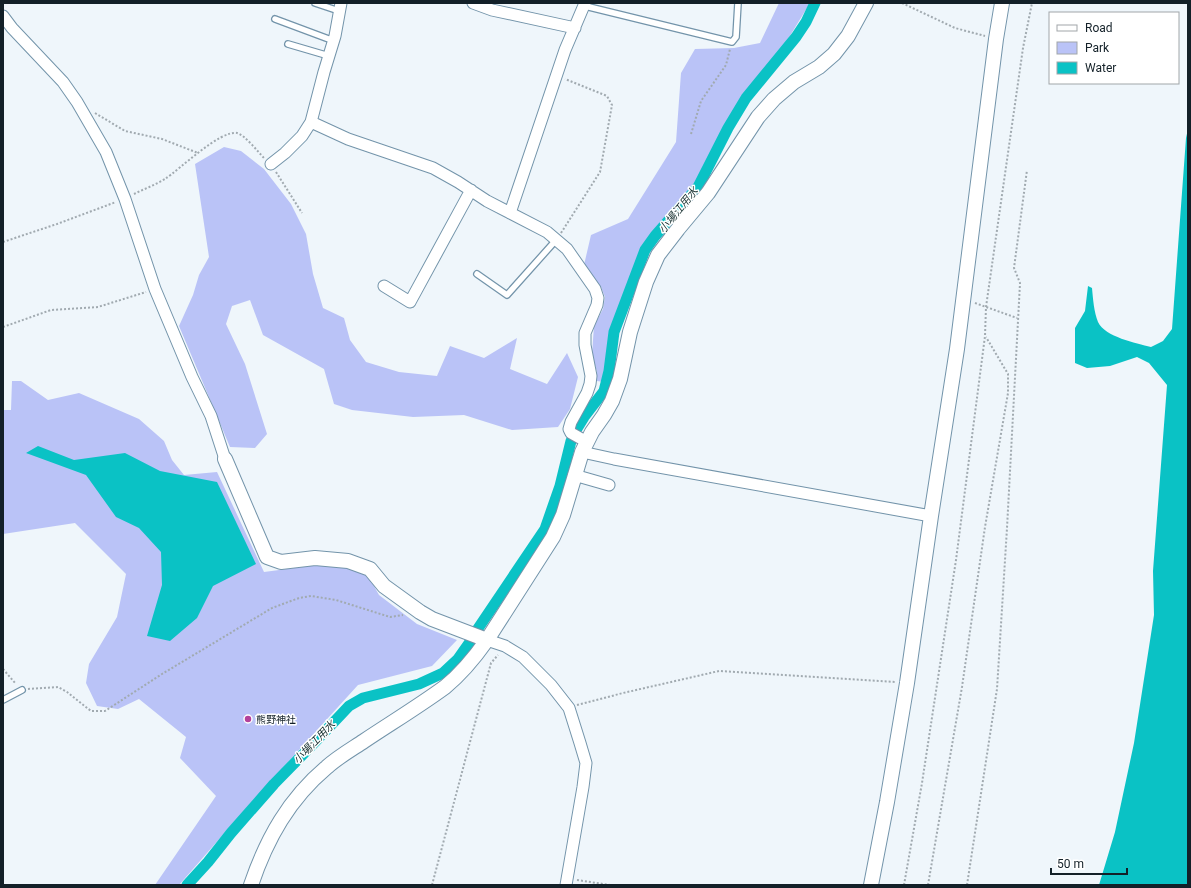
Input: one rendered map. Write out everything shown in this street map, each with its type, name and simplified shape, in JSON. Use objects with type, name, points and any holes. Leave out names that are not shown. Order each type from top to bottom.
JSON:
[{"type":"street","points":[[473,3],[492,10],[575,28]]},
{"type":"street","points":[[252,885],[263,854],[274,831],[286,812],[310,782],[328,766],[350,750],[446,686],[476,655],[487,640],[553,537],[563,516],[574,475],[584,447],[612,401],[620,379],[630,332],[646,282],[658,255],[708,194],[758,117],[784,90],[794,82],[819,68],[834,54],[848,36],[866,3]]},
{"type":"street","points":[[871,885],[907,683],[930,516],[957,349],[996,39],[1002,3]]},
{"type":"street","points":[[510,213],[556,76],[585,4]]},
{"type":"street","points":[[271,164],[285,153],[302,136],[311,122],[334,41],[340,7]]},
{"type":"street","points":[[3,16],[12,28],[63,82],[77,102],[106,152],[125,199],[155,289],[192,377],[211,416],[226,459],[267,557],[281,562],[315,558],[348,561],[370,569],[384,586],[432,619],[506,646],[523,657],[551,685],[569,708],[586,763],[584,787],[567,882]]},
{"type":"street","points":[[311,122],[348,139],[433,168],[487,201],[547,232],[557,239],[566,249],[595,289],[598,298],[597,305],[586,333],[585,345],[591,376],[590,384],[587,393],[570,422],[569,429],[584,447],[610,458],[930,516]]},
{"type":"street","points":[[384,286],[410,302],[471,190]]},
{"type":"street","points":[[574,475],[603,484]]},
{"type":"lane","points":[[315,3],[340,7]]},
{"type":"lane","points":[[585,4],[732,42],[736,37],[738,3]]},
{"type":"lane","points":[[276,19],[334,41]]},
{"type":"lane","points":[[288,44],[329,56]]},
{"type":"lane","points":[[477,274],[507,295],[557,239]]},
{"type":"lane","points":[[3,700],[22,690]]},
{"type":"path","points":[[902,3],[955,28],[996,39]]},
{"type":"path","points":[[904,885],[922,783],[956,560],[985,336],[986,307],[1023,48],[1032,3]]},
{"type":"path","points":[[691,134],[701,102],[726,65],[732,42]]},
{"type":"path","points":[[556,76],[607,96],[612,105],[600,172],[557,239]]},
{"type":"path","points":[[77,102],[124,131],[162,139],[198,153]]},
{"type":"path","points":[[3,242],[125,199],[164,179],[198,153],[227,134],[236,133],[241,135],[271,164],[302,213]]},
{"type":"path","points":[[967,885],[997,689],[1008,528],[1017,318],[1020,283],[1014,268],[1027,170]]},
{"type":"path","points":[[3,328],[51,310],[98,307],[155,289]]},
{"type":"path","points":[[964,298],[1017,318]]},
{"type":"path","points":[[928,885],[962,686],[985,527],[1008,393],[1008,374],[985,336]]},
{"type":"path","points":[[3,669],[22,690],[58,686],[68,692],[91,711],[105,711],[162,674],[272,608],[299,598],[312,596],[336,600],[390,617],[420,612]]},
{"type":"path","points":[[432,885],[491,663],[506,646]]},
{"type":"path","points":[[569,708],[623,693],[719,671],[907,683]]},
{"type":"path","points":[[567,882],[610,885]]},
{"type":"green space","points":[[779,3],[810,3],[780,52],[744,98],[696,185],[652,233],[642,250],[609,337],[604,382],[597,381],[597,372],[592,355],[594,326],[603,309],[605,297],[601,287],[584,265],[591,235],[628,219],[676,142],[681,73],[695,49],[734,48],[760,43]]},
{"type":"green space","points":[[224,147],[241,151],[264,169],[291,204],[306,234],[313,274],[323,308],[344,318],[350,340],[366,362],[399,372],[437,376],[450,346],[484,358],[517,338],[510,369],[547,384],[567,353],[578,377],[570,409],[558,427],[512,430],[464,415],[413,417],[352,410],[334,404],[324,369],[263,335],[250,300],[232,306],[226,324],[245,364],[267,434],[255,448],[230,447],[179,326],[193,295],[199,275],[209,257],[195,164]]},
{"type":"green space","points":[[12,381],[21,381],[48,400],[79,393],[139,419],[164,441],[172,460],[184,475],[217,472],[264,572],[317,565],[365,570],[379,595],[417,624],[457,640],[432,666],[358,685],[179,885],[155,885],[216,796],[180,758],[186,737],[139,699],[118,709],[97,706],[86,683],[89,664],[117,617],[126,574],[75,523],[3,534],[3,410],[11,410]]},
{"type":"water","points":[[1188,129],[1188,885],[1099,885],[1115,832],[1134,743],[1154,615],[1153,571],[1167,385],[1149,363],[1137,357],[1110,366],[1087,368],[1075,363],[1075,328],[1085,311],[1088,286],[1092,288],[1098,322],[1107,332],[1122,339],[1151,347],[1163,341],[1172,329],[1186,138]]},
{"type":"water","points":[[38,446],[74,460],[125,453],[160,471],[217,482],[256,564],[213,586],[197,618],[170,641],[147,636],[162,585],[161,552],[139,528],[116,517],[86,475],[26,453]]},
{"type":"waterway","name":"小場江用水","points":[[576,430],[604,391],[609,371],[614,332],[645,250],[655,236],[698,187],[728,128],[746,98],[796,37],[806,22],[815,3]]},
{"type":"waterway","name":"小場江用水","points":[[477,630],[545,529],[560,486],[571,441]]},
{"type":"waterway","name":"小場江用水","points":[[187,885],[274,784],[349,706],[363,698],[419,684],[443,673],[458,659],[470,642]]},
{"type":"place","name":"熊野神社","points":[[248,719]]}]
